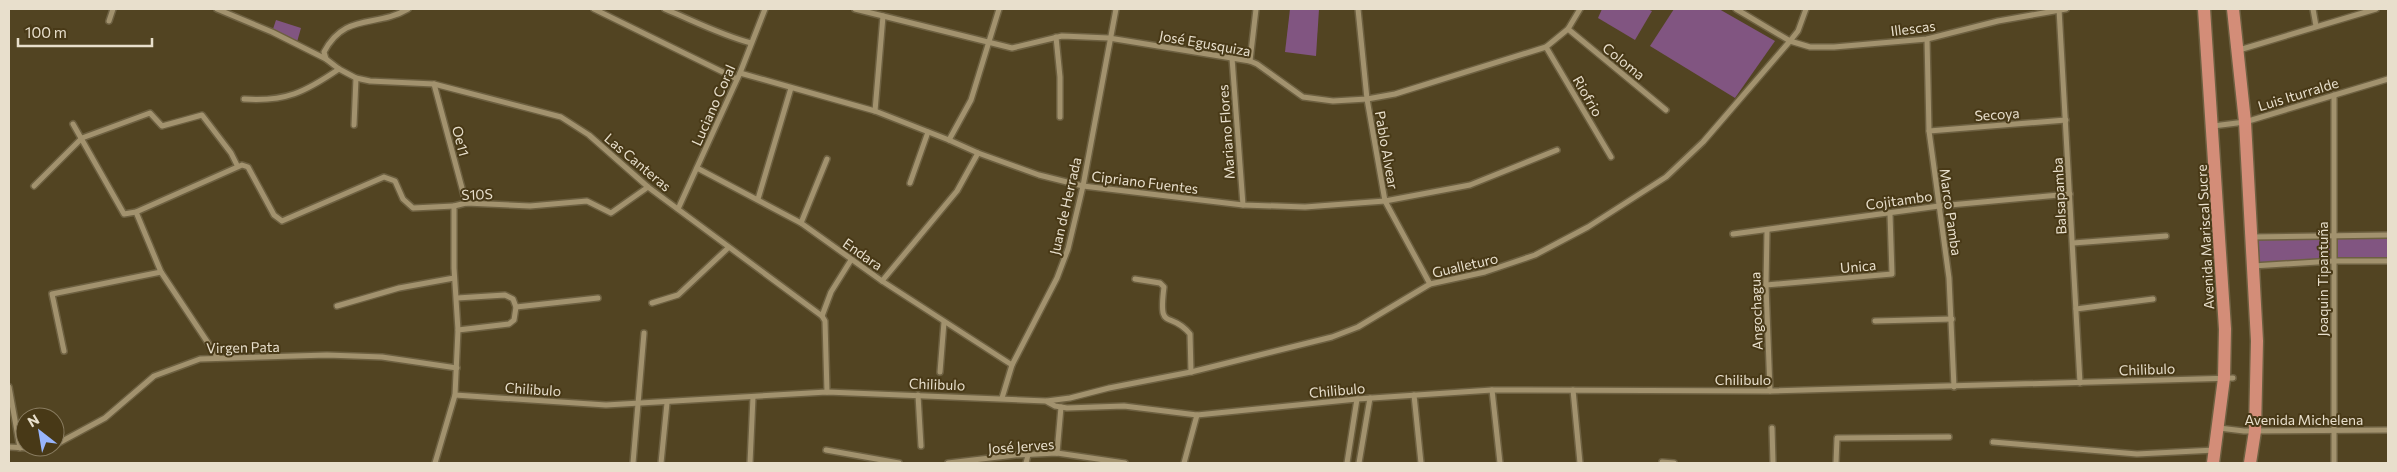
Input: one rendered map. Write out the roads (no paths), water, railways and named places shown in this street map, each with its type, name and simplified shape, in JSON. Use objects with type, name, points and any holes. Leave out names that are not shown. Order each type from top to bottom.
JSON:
[{"type":"main road","name":"Avenida Mariscal Sucre","points":[[2204,9],[2228,378],[2213,463]]},
{"type":"main road","points":[[2233,9],[2246,122],[2250,237],[2258,341],[2254,431],[2250,463]]},
{"type":"street","points":[[109,21],[113,9]]},
{"type":"street","name":"Las Canteras","points":[[217,9],[272,32],[326,59],[356,78],[370,81],[434,84],[548,112],[561,117],[589,135],[648,187],[728,248],[822,316]]},
{"type":"street","points":[[326,59],[324,52],[328,44],[349,25],[388,18],[408,9]]},
{"type":"street","name":"Cipriano Fuentes","points":[[594,9],[738,76],[875,111],[978,153],[1039,175],[1083,186],[1243,205],[1305,207],[1385,201],[1470,185],[1557,150]]},
{"type":"street","points":[[665,9],[712,28],[721,35],[751,43]]},
{"type":"street","name":"Luciano Coral","points":[[678,209],[698,168],[765,9]]},
{"type":"street","name":"José Egusquiza","points":[[856,9],[987,43],[1015,48],[1056,37],[1109,38],[1250,61],[1303,97],[1334,100],[1367,99],[1395,94],[1546,47],[1568,29],[1580,9]]},
{"type":"street","points":[[949,140],[971,100],[999,9]]},
{"type":"street","name":"Juan de Herrada","points":[[1002,398],[1012,365],[1057,278],[1068,249],[1083,186],[1109,38],[1116,9]]},
{"type":"street","points":[[1250,61],[1256,9]]},
{"type":"street","name":"Pablo Alvear","points":[[1358,9],[1367,99],[1385,201],[1430,284]]},
{"type":"street","name":"Illescas","points":[[1736,9],[1790,40],[1810,47],[1834,47],[1927,39],[1998,21],[2066,9]]},
{"type":"street","name":"Gualleturo","points":[[1046,401],[1070,398],[1109,388],[1191,372],[1332,337],[1358,327],[1430,284],[1485,272],[1535,255],[1588,227],[1666,177],[1703,142],[1798,31],[1806,9]]},
{"type":"street","name":"Balsapamba","points":[[2059,9],[2080,383]]},
{"type":"street","points":[[2313,9],[2316,26]]},
{"type":"street","points":[[2239,50],[2376,9]]},
{"type":"street","points":[[875,111],[883,16]]},
{"type":"street","name":"Coloma","points":[[1568,29],[1666,110]]},
{"type":"street","points":[[1056,37],[1060,77],[1060,117]]},
{"type":"street","name":"Marco Pamba","points":[[1927,39],[1929,131],[1952,319],[1954,387]]},
{"type":"street","name":"Riofrio","points":[[1546,47],[1611,157]]},
{"type":"street","name":"Mariano Flores","points":[[1232,58],[1243,205]]},
{"type":"street","points":[[244,99],[267,100],[294,95],[308,90],[339,69]]},
{"type":"street","points":[[354,125],[356,78]]},
{"type":"street","name":"Luis Iturralde","points":[[2213,126],[2246,122],[2388,79]]},
{"type":"street","name":"Oe11","points":[[434,84],[466,203]]},
{"type":"street","points":[[758,199],[791,88]]},
{"type":"street","name":"Joaquin Tipantuña","points":[[2334,95],[2334,463]]},
{"type":"street","points":[[34,186],[82,138],[150,113],[155,116],[162,126],[202,115],[231,153],[237,165]]},
{"type":"street","name":"Secoya","points":[[1929,131],[2066,120]]},
{"type":"street","points":[[73,124],[118,208],[124,214],[136,212],[237,165],[245,164],[274,215],[282,221],[384,177],[395,181],[403,200],[412,208],[454,206]]},
{"type":"street","points":[[910,183],[928,132]]},
{"type":"street","points":[[882,281],[957,191],[978,153]]},
{"type":"street","points":[[801,223],[827,159]]},
{"type":"street","name":"Endara","points":[[698,168],[801,223],[882,281],[1012,365]]},
{"type":"street","name":"S10S","points":[[435,463],[455,395],[457,368],[458,330],[454,278],[454,206],[466,203],[530,206],[587,201],[611,213],[648,187]]},
{"type":"street","name":"Cojitambo","points":[[1733,234],[1767,231],[1771,228],[1890,214],[1939,206],[2070,194]]},
{"type":"street","points":[[136,212],[162,272],[218,358]]},
{"type":"street","name":"Unica","points":[[1766,285],[1892,274],[1890,214]]},
{"type":"street","name":"Angochagua","points":[[1767,231],[1766,285],[1770,390]]},
{"type":"street","points":[[2250,237],[2388,235]]},
{"type":"street","points":[[2073,243],[2166,236]]},
{"type":"street","points":[[652,303],[673,298],[682,292],[728,248]]},
{"type":"street","points":[[827,392],[825,321],[822,316],[831,292],[851,260]]},
{"type":"street","points":[[2252,266],[2333,261],[2388,261]]},
{"type":"street","points":[[64,351],[52,294],[162,272]]},
{"type":"street","points":[[337,306],[399,288],[454,278]]},
{"type":"street","points":[[1135,279],[1160,283],[1164,287],[1162,314],[1164,318],[1190,334],[1191,372]]},
{"type":"street","points":[[456,298],[505,295],[513,299],[516,307],[514,320],[509,324],[458,330]]},
{"type":"street","points":[[516,307],[598,298]]},
{"type":"street","points":[[2076,308],[2153,299]]},
{"type":"street","points":[[1875,321],[1952,319]]},
{"type":"street","points":[[940,372],[944,322]]},
{"type":"street","points":[[633,463],[644,333]]},
{"type":"street","name":"Virgen Pata","points":[[65,440],[105,418],[154,376],[200,359],[242,360],[327,355],[382,357],[457,368]]},
{"type":"street","name":"Chilibulo","points":[[455,395],[606,405],[667,403],[827,392],[1002,398],[1046,401],[1061,407],[1124,406],[1197,415],[1358,399],[1492,390],[1770,390],[1954,387],[2228,378]]},
{"type":"street","points":[[9,386],[15,420]]},
{"type":"street","points":[[1492,390],[1500,463]]},
{"type":"street","points":[[1573,390],[1580,463]]},
{"type":"street","points":[[918,395],[921,446]]},
{"type":"street","points":[[1414,395],[1421,463]]},
{"type":"street","points":[[750,463],[753,397]]},
{"type":"street","points":[[1359,463],[1370,398]]},
{"type":"street","points":[[1347,463],[1358,399]]},
{"type":"street","points":[[661,463],[667,403]]},
{"type":"street","points":[[1057,453],[1061,407]]},
{"type":"street","points":[[1184,463],[1197,415]]},
{"type":"street","points":[[1772,428],[1773,463]]},
{"type":"street","name":"Avenida Michelena","points":[[2219,428],[2254,431],[2388,430]]},
{"type":"street","points":[[1836,463],[1837,438],[1949,437]]},
{"type":"street","points":[[1994,442],[2137,454],[2216,450]]},
{"type":"street","points":[[826,450],[899,463]]},
{"type":"street","name":"José Jerves","points":[[948,463],[1057,453],[1125,463]]},
{"type":"street","points":[[1026,463],[1028,455]]},
{"type":"street","points":[[1662,462],[1674,463]]}]
